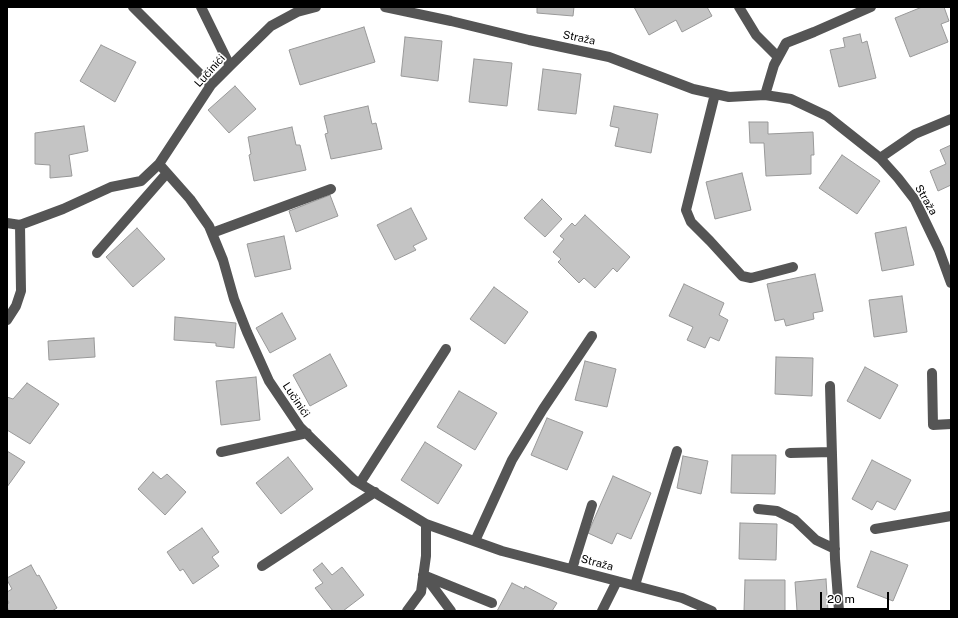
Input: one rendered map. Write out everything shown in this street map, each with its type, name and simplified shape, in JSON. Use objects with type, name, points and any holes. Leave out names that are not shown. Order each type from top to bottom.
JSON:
[{"type":"street","points":[[133,7],[211,85]]},
{"type":"street","points":[[201,7],[230,66]]},
{"type":"street","points":[[297,9],[316,7]]},
{"type":"street","name":"Straža","points":[[385,7],[609,57],[693,89],[715,94],[729,97],[765,95],[791,99],[826,116],[880,158],[915,200],[939,250],[951,283]]},
{"type":"street","points":[[739,7],[756,35],[778,57]]},
{"type":"street","points":[[765,95],[774,65],[786,42],[814,32],[871,7]]},
{"type":"street","name":"Lučinići","points":[[7,223],[20,225],[63,209],[111,187],[141,180],[159,164],[211,85],[271,26],[297,9]]},
{"type":"street","points":[[715,94],[686,210],[691,222],[742,276],[751,278],[793,267]]},
{"type":"street","points":[[880,158],[915,134],[951,119]]},
{"type":"street","name":"Lučinići","points":[[159,164],[190,199],[209,226],[223,260],[234,299],[269,381],[300,427],[354,480],[426,524]]},
{"type":"street","points":[[97,253],[167,173]]},
{"type":"street","points":[[212,233],[331,188]]},
{"type":"street","points":[[7,320],[16,306],[21,291],[20,225]]},
{"type":"street","points":[[476,541],[512,460],[543,409],[592,336]]},
{"type":"street","points":[[360,483],[446,349]]},
{"type":"street","points":[[932,373],[933,425],[951,424]]},
{"type":"street","points":[[830,386],[834,549],[839,611]]},
{"type":"street","points":[[220,452],[307,433]]},
{"type":"street","points":[[635,585],[677,450]]},
{"type":"street","points":[[790,453],[832,452]]},
{"type":"street","points":[[262,566],[375,492]]},
{"type":"street","points":[[572,569],[592,505]]},
{"type":"street","points":[[758,509],[777,511],[795,520],[816,540],[834,549]]},
{"type":"street","points":[[875,529],[951,516]]},
{"type":"street","points":[[407,611],[421,592],[426,556],[426,524]]},
{"type":"street","name":"Straža","points":[[426,524],[502,551],[682,598],[712,611]]},
{"type":"street","points":[[423,575],[492,603]]},
{"type":"street","points":[[423,575],[450,611]]},
{"type":"street","points":[[602,611],[617,581]]},
{"type":"building","points":[[537,7],[574,7],[573,16],[537,13]]},
{"type":"building","points":[[634,7],[707,7],[712,16],[682,32],[676,20],[649,35]]},
{"type":"building","points":[[922,7],[944,7],[949,21],[941,24],[948,42],[910,57],[895,18]]},
{"type":"building","points":[[364,27],[375,62],[300,85],[289,50]]},
{"type":"building","points":[[860,34],[862,43],[867,41],[876,78],[839,87],[830,50],[845,47],[843,38]]},
{"type":"building","points":[[405,37],[442,41],[438,81],[401,76]]},
{"type":"building","points":[[101,45],[136,62],[115,102],[80,81]]},
{"type":"building","points":[[474,59],[512,63],[507,106],[469,102]]},
{"type":"building","points":[[543,69],[581,74],[576,114],[538,110]]},
{"type":"building","points":[[235,86],[256,109],[229,133],[208,110]]},
{"type":"building","points":[[368,106],[372,124],[376,123],[382,149],[331,159],[325,134],[328,133],[324,116]]},
{"type":"building","points":[[614,106],[658,114],[651,153],[615,146],[619,128],[610,126]]},
{"type":"building","points":[[749,122],[768,122],[768,134],[813,132],[814,155],[811,155],[811,174],[766,176],[764,143],[750,143]]},
{"type":"building","points":[[84,126],[88,151],[69,155],[72,176],[50,178],[50,165],[35,164],[35,133]]},
{"type":"building","points":[[292,127],[296,145],[300,145],[306,170],[254,181],[249,155],[251,154],[248,137]]},
{"type":"building","points":[[951,145],[951,185],[938,191],[930,171],[946,164],[940,150]]},
{"type":"building","points":[[842,155],[880,181],[857,214],[819,188]]},
{"type":"building","points":[[742,173],[751,210],[715,219],[706,182]]},
{"type":"building","points":[[330,195],[338,216],[296,232],[289,211]]},
{"type":"building","points":[[542,199],[562,219],[545,237],[524,218]]},
{"type":"building","points":[[411,208],[427,239],[413,246],[416,250],[395,260],[377,225]]},
{"type":"building","points":[[585,215],[630,257],[617,272],[613,268],[595,288],[584,278],[579,283],[558,262],[561,259],[553,252],[564,239],[560,236],[572,223],[575,226]]},
{"type":"building","points":[[906,227],[914,265],[882,271],[875,233]]},
{"type":"building","points":[[137,228],[165,259],[133,287],[106,257]]},
{"type":"building","points":[[284,236],[291,269],[255,277],[247,244]]},
{"type":"building","points":[[815,274],[823,311],[813,313],[814,319],[786,326],[784,319],[775,321],[767,284]]},
{"type":"building","points":[[684,284],[724,303],[719,315],[728,320],[719,341],[710,337],[705,348],[687,340],[693,327],[669,316]]},
{"type":"building","points":[[494,287],[528,312],[505,344],[470,319]]},
{"type":"building","points":[[902,296],[907,332],[874,337],[869,300]]},
{"type":"building","points":[[282,313],[296,339],[270,353],[256,328]]},
{"type":"building","points":[[175,317],[236,323],[234,348],[216,346],[216,343],[174,340]]},
{"type":"building","points":[[94,338],[95,357],[49,360],[48,341]]},
{"type":"building","points":[[330,354],[347,386],[310,406],[293,375]]},
{"type":"building","points":[[776,357],[813,358],[812,396],[775,394]]},
{"type":"building","points":[[585,361],[616,369],[607,407],[575,400]]},
{"type":"building","points":[[865,367],[898,385],[880,419],[847,401]]},
{"type":"building","points":[[256,377],[260,420],[221,425],[216,381]]},
{"type":"building","points":[[27,383],[59,404],[30,444],[7,430],[7,397],[13,399]]},
{"type":"building","points":[[459,391],[497,413],[475,450],[437,427]]},
{"type":"building","points":[[547,418],[583,432],[567,470],[531,455]]},
{"type":"building","points":[[425,442],[462,465],[438,504],[401,480]]},
{"type":"building","points":[[7,451],[25,462],[7,487]]},
{"type":"building","points":[[732,455],[776,455],[775,494],[731,493]]},
{"type":"building","points":[[683,456],[708,461],[701,494],[677,488]]},
{"type":"building","points":[[288,457],[313,489],[281,514],[256,483]]},
{"type":"building","points":[[872,460],[911,480],[895,510],[877,501],[872,510],[852,499]]},
{"type":"building","points":[[153,472],[161,479],[167,474],[186,492],[165,515],[138,489]]},
{"type":"building","points":[[613,476],[651,493],[631,539],[617,533],[612,544],[588,533]]},
{"type":"building","points":[[740,523],[777,524],[776,560],[739,559]]},
{"type":"building","points":[[202,528],[219,552],[212,557],[219,566],[193,584],[183,569],[180,571],[167,552]]},
{"type":"building","points":[[871,551],[908,565],[893,601],[857,587]]},
{"type":"building","points":[[322,563],[332,575],[342,567],[364,595],[343,611],[333,611],[315,588],[323,583],[313,570]]},
{"type":"building","points":[[31,565],[37,576],[39,575],[57,608],[52,611],[9,611],[7,607],[7,604],[9,603],[7,599],[7,592],[12,589],[7,578]]},
{"type":"building","points":[[826,579],[828,611],[797,611],[795,582]]},
{"type":"building","points":[[745,580],[785,580],[785,611],[744,611]]},
{"type":"building","points":[[512,583],[524,589],[525,586],[557,603],[552,611],[497,611]]}]
